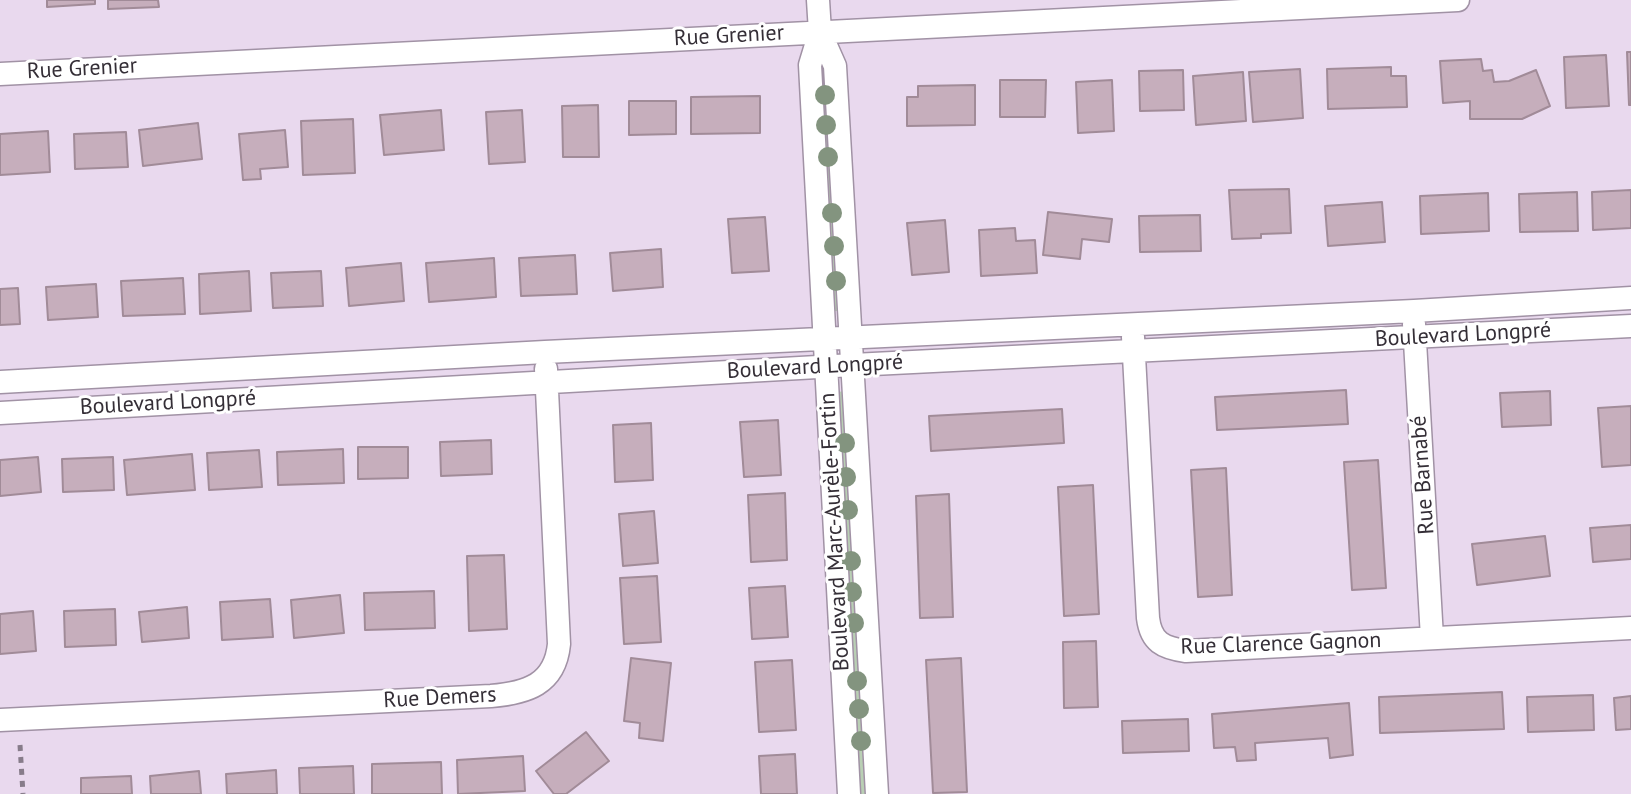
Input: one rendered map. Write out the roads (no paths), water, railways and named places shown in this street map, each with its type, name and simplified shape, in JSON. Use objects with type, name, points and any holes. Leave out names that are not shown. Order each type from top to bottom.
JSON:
[{"type":"street","points":[[818,0],[820,32]]},
{"type":"street","name":"Rue Grenier","points":[[0,74],[1458,0]]},
{"type":"street","name":"Boulevard Marc-Aurèle-Fortin","points":[[820,32],[835,66],[877,794]]},
{"type":"street","name":"Boulevard Marc-Aurèle-Fortin","points":[[820,32],[810,65],[849,794]]},
{"type":"street","name":"Boulevard Longpré","points":[[0,382],[1631,298]]},
{"type":"street","name":"Rue Barnabé","points":[[1414,311],[1432,638]]},
{"type":"street","name":"Rue Clarence Gagnon","points":[[1132,324],[1148,618],[1152,635],[1157,641],[1175,650],[1186,651],[1631,628]]},
{"type":"street","name":"Boulevard Longpré","points":[[0,413],[853,365],[1631,326]]},
{"type":"street","name":"Rue Demers","points":[[0,720],[509,695],[538,685],[555,664],[559,644],[545,352]]}]
